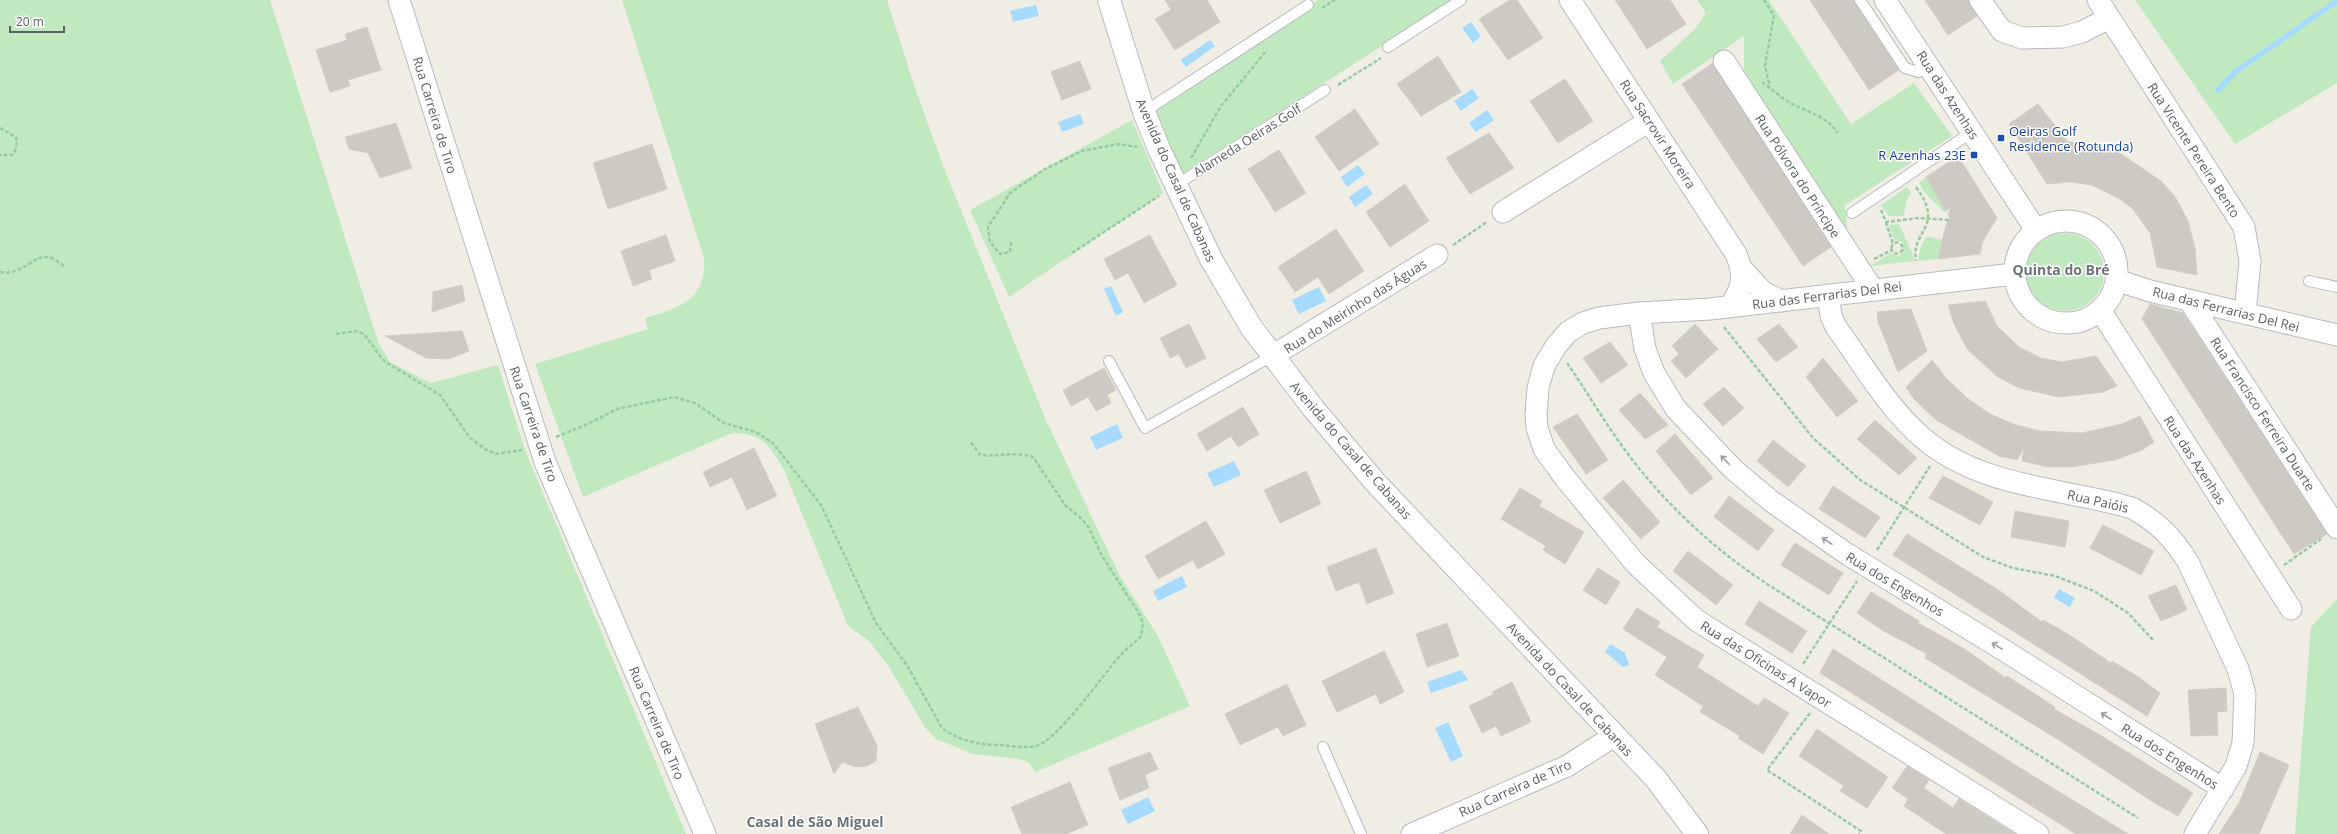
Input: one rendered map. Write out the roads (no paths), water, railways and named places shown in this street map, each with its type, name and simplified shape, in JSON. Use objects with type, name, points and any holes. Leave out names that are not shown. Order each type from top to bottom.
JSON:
[{"type":"street","name":"Rua Carreira de Tiro","points":[[398,0],[539,443],[559,496],[705,834]]},
{"type":"street","name":"Avenida do Casal de Cabanas","points":[[1109,0],[1144,112],[1176,185],[1225,285],[1272,356],[1375,482],[1656,779],[1697,834]]},
{"type":"street","name":"Rua Sacrovir Moreira","points":[[1570,0],[1736,254],[1743,270],[1763,292],[1781,301]]},
{"type":"street","name":"Rua das Azenhas","points":[[1885,0],[2036,230]]},
{"type":"street","points":[[1980,0],[2002,31],[2026,38],[2051,38],[2076,34],[2110,18]]},
{"type":"street","name":"Rua Vicente Pereira Bento","points":[[2098,0],[2244,227],[2250,261],[2245,313]]},
{"type":"street","name":"Rua Pólvora do Príncipe","points":[[1724,61],[1873,290]]},
{"type":"street","points":[[1503,212],[1649,121]]},
{"type":"street","points":[[2062,221],[2076,222],[2090,227],[2101,235],[2110,246],[2115,258],[2116,280],[2108,300],[2100,310],[2089,317],[2071,322],[2052,321],[2040,316],[2030,308],[2022,298],[2016,286],[2014,274],[2018,253],[2026,240],[2036,230],[2049,224],[2062,221]]},
{"type":"street","name":"Rua do Meirinho das Águas","points":[[1272,356],[1437,255]]},
{"type":"street","points":[[1720,308],[1738,291],[1743,270]]},
{"type":"street","name":"Rua das Ferrarias Del Rei","points":[[1639,313],[1720,308],[2014,274]]},
{"type":"street","name":"Rua das Ferrarias Del Rei","points":[[2116,280],[2189,300],[2337,336]]},
{"type":"street","name":"Rua Paióis","points":[[1828,295],[1831,316],[1836,327],[1883,392],[1924,440],[1965,465],[1989,475],[2132,508],[2149,517],[2167,532],[2188,562],[2238,669],[2245,694],[2243,743],[2236,766],[2195,834]]},
{"type":"street","name":"Rua Francisco Ferreira Duarte","points":[[2189,300],[2331,532]]},
{"type":"street","name":"Rua das Azenhas","points":[[2100,310],[2291,609]]},
{"type":"street","name":"Rua dos Engenhos","points":[[1639,313],[1645,349],[1654,373],[1676,409],[1733,469],[1771,501],[1846,554],[2002,649],[2223,788]]},
{"type":"street","name":"Rua das Oficinas A Vapor","points":[[1639,313],[1599,318],[1568,332],[1556,346],[1544,366],[1538,388],[1536,414],[1537,428],[1544,449],[1565,478],[1635,562],[1696,620],[2038,834]]},
{"type":"street","name":"Rua Carreira de Tiro","points":[[1412,834],[1566,766],[1614,736]]},
{"type":"lane","points":[[1388,47],[1461,0]]},
{"type":"lane","points":[[1860,0],[1905,68],[1918,72],[1930,68]]},
{"type":"lane","points":[[1144,112],[1308,5]]},
{"type":"lane","name":"Alameda Oeiras Golf","points":[[1176,185],[1325,90]]},
{"type":"lane","points":[[1852,213],[1972,132]]},
{"type":"lane","points":[[2309,281],[2337,287]]},
{"type":"lane","points":[[1110,361],[1145,428],[1272,356]]},
{"type":"lane","points":[[1323,747],[1361,834]]},
{"type":"water","points":[[1036,5],[1039,16],[1013,22],[1010,11]]},
{"type":"water","points":[[1471,22],[1481,36],[1473,43],[1462,28]]},
{"type":"water","points":[[1210,40],[1215,46],[1186,67],[1181,60]]},
{"type":"water","points":[[1472,89],[1479,98],[1461,111],[1454,101]]},
{"type":"water","points":[[1487,110],[1494,120],[1476,132],[1469,123]]},
{"type":"water","points":[[1080,114],[1084,124],[1062,132],[1058,122]]},
{"type":"water","points":[[1358,165],[1365,174],[1347,187],[1341,177]]},
{"type":"water","points":[[1366,185],[1373,194],[1355,207],[1349,197]]},
{"type":"water","points":[[1111,286],[1123,312],[1116,316],[1104,289]]},
{"type":"water","points":[[1319,287],[1326,301],[1299,314],[1292,300]]},
{"type":"water","points":[[1117,424],[1123,438],[1096,450],[1090,437]]},
{"type":"water","points":[[1234,461],[1241,475],[1214,487],[1207,473]]},
{"type":"water","points":[[1182,576],[1187,587],[1158,601],[1153,591]]},
{"type":"water","points":[[2059,589],[2075,598],[2070,607],[2054,598]]},
{"type":"water","points":[[1610,644],[1625,653],[1629,665],[1623,667],[1605,652]]},
{"type":"water","points":[[1461,670],[1468,680],[1431,693],[1427,682]]},
{"type":"water","points":[[1448,722],[1463,756],[1451,762],[1435,728]]},
{"type":"water","points":[[1148,797],[1155,811],[1128,824],[1121,810]]},
{"type":"waterway","points":[[2218,90],[2235,72],[2337,1]]},
{"type":"place","name":"Oeiras Golf Residence (Rotunda)","points":[[2001,138]]},
{"type":"place","name":"R Azenhas 23E","points":[[1974,155]]},
{"type":"district","name":"Quinta do Bré","points":[[2061,270]]},
{"type":"district","name":"Casal de São Miguel","points":[[815,822]]}]
